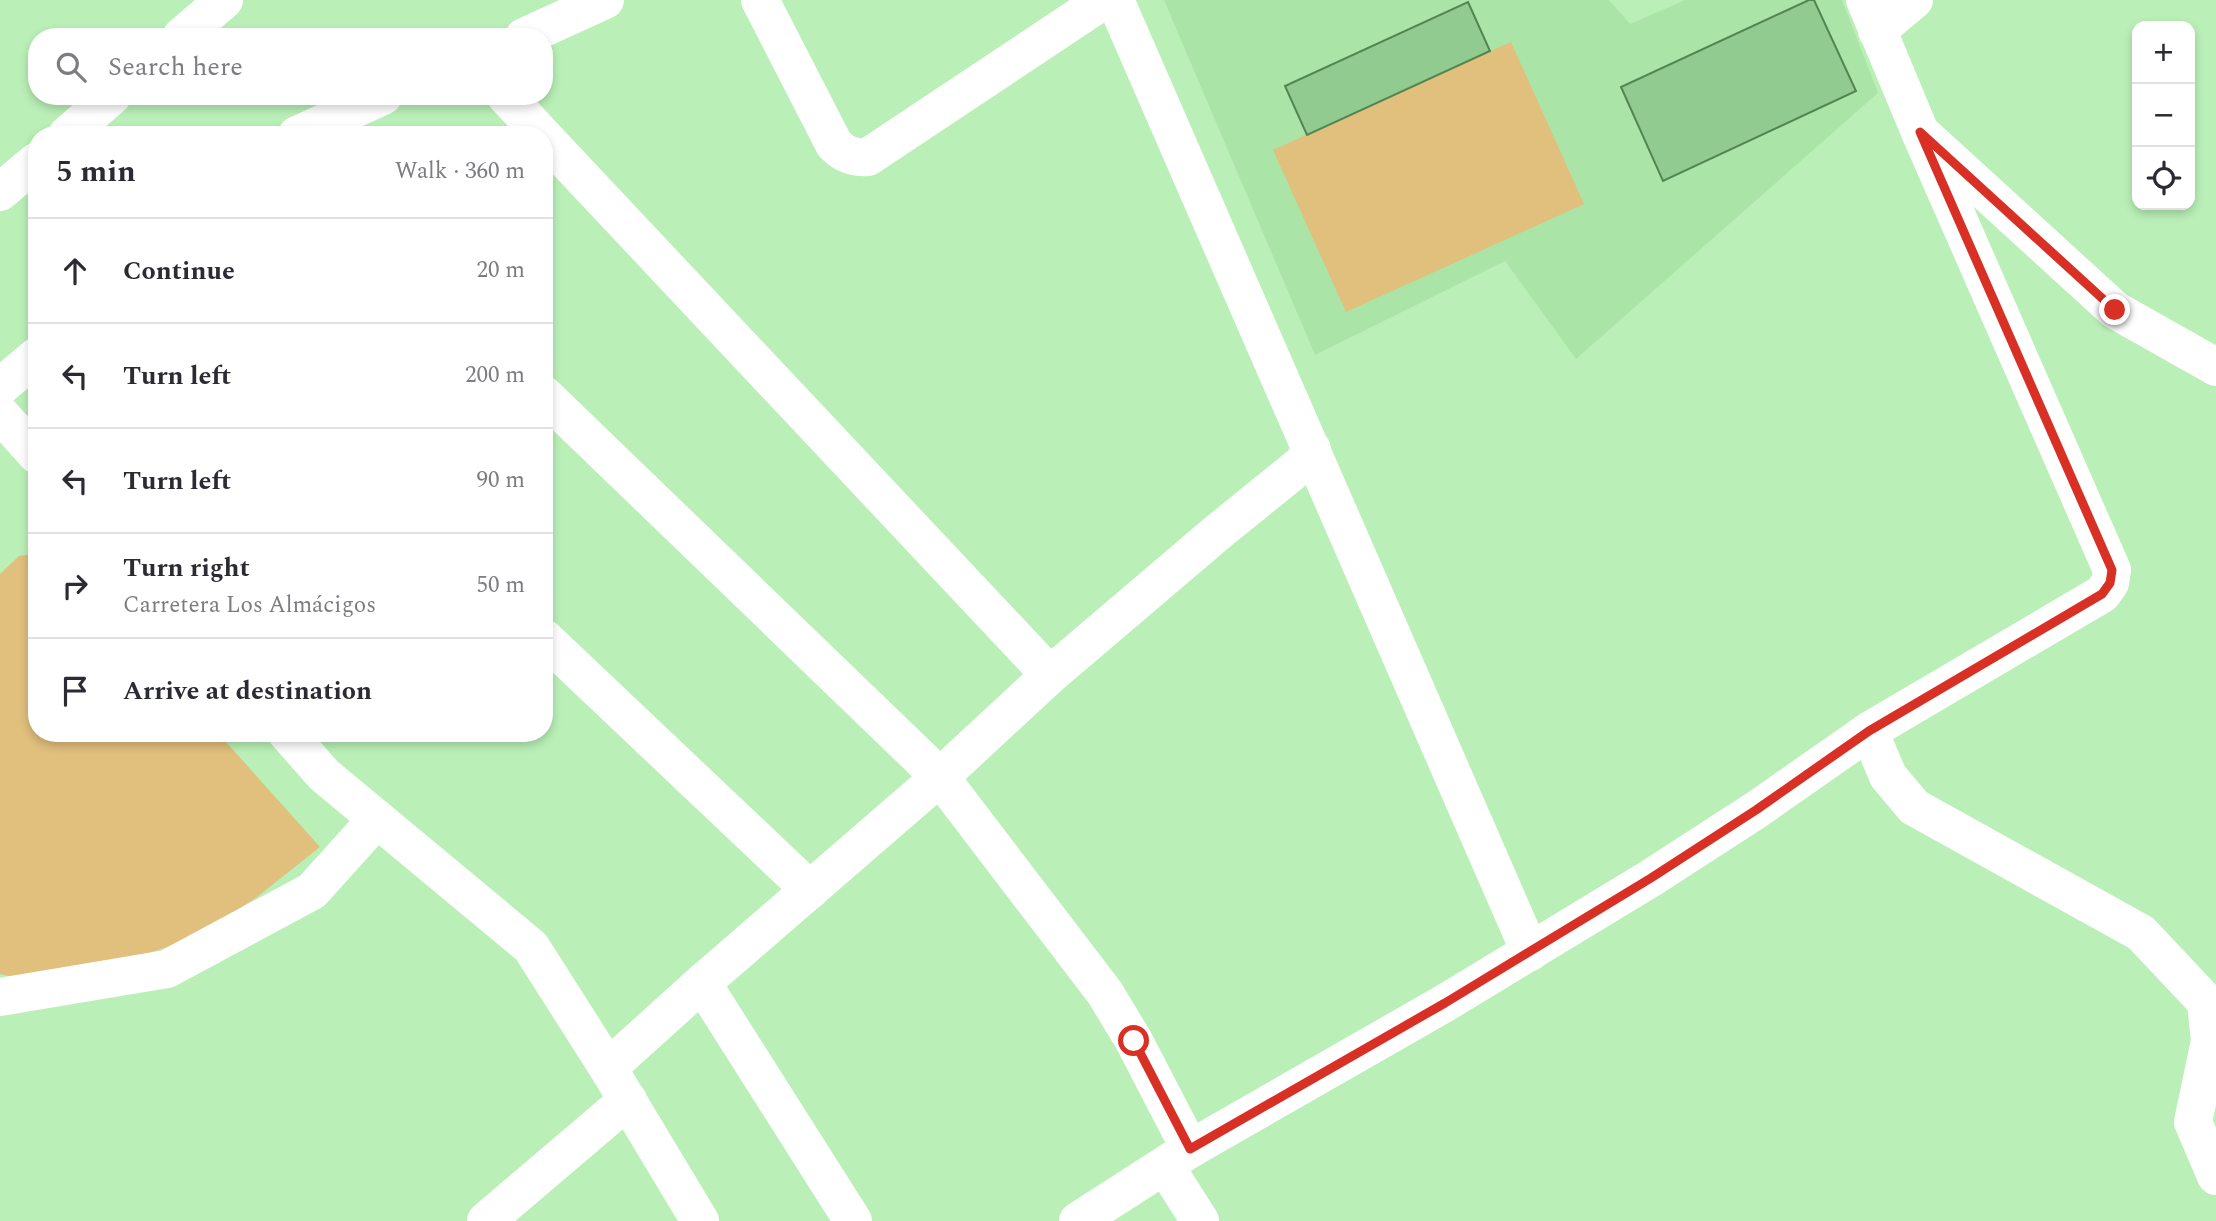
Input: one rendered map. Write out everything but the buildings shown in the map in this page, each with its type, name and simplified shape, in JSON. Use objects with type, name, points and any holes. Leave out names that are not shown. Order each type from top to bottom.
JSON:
[{"type":"street","points":[[191,28],[224,0]]},
{"type":"street","points":[[544,28],[605,0]]},
{"type":"street","points":[[760,0],[834,144],[847,155],[859,158],[869,157],[1104,0]]},
{"type":"street","points":[[1115,0],[1530,952]]},
{"type":"street","points":[[1078,1221],[1177,1157],[1445,1003],[1651,878],[1756,810],[1869,731],[2102,594],[2110,583],[2112,570],[1871,16],[1914,0]]},
{"type":"street","points":[[77,126],[102,105]]},
{"type":"street","points":[[317,126],[363,105]]},
{"type":"street","points":[[514,105],[534,126]]},
{"type":"street","points":[[1920,132],[2115,310],[2216,367]]},
{"type":"street","points":[[553,147],[1050,675]]},
{"type":"street","points":[[0,192],[28,168]]},
{"type":"street","points":[[0,387],[28,364]]},
{"type":"street","points":[[553,404],[940,777],[1104,993],[1134,1041],[1200,1221]]},
{"type":"street","points":[[0,414],[28,445]]},
{"type":"street","points":[[608,1068],[940,777],[1050,675],[1302,464],[1312,449]]},
{"type":"street","points":[[553,647],[810,890]]},
{"type":"street","points":[[1869,731],[1888,776],[1914,807],[2141,933],[2206,1002],[2210,1041],[2193,1122],[2216,1176]]},
{"type":"street","points":[[295,742],[324,775],[531,947],[628,1100],[700,1221]]},
{"type":"street","points":[[0,997],[167,969],[312,891],[377,819]]},
{"type":"street","points":[[702,983],[853,1221]]},
{"type":"street","points":[[486,1221],[628,1100]]},
{"type":"shaded area","points":[[1164,0],[1609,0],[1630,24],[1685,0],[1842,0],[1878,93],[1576,359],[1505,261],[1315,355]]},
{"type":"shaded area","points":[[1511,42],[1584,204],[1346,312],[1273,150]]},
{"type":"shaded area","points":[[28,554],[28,742],[226,742],[320,847],[257,897],[192,939],[105,967],[9,976],[0,974],[0,574],[19,556]]},
{"type":"route","points":[[1134,1041],[1190,1149],[1445,1003],[1651,878],[1756,810],[1869,731],[2102,594],[2110,583],[2112,570],[1920,132],[2115,310]]}]
